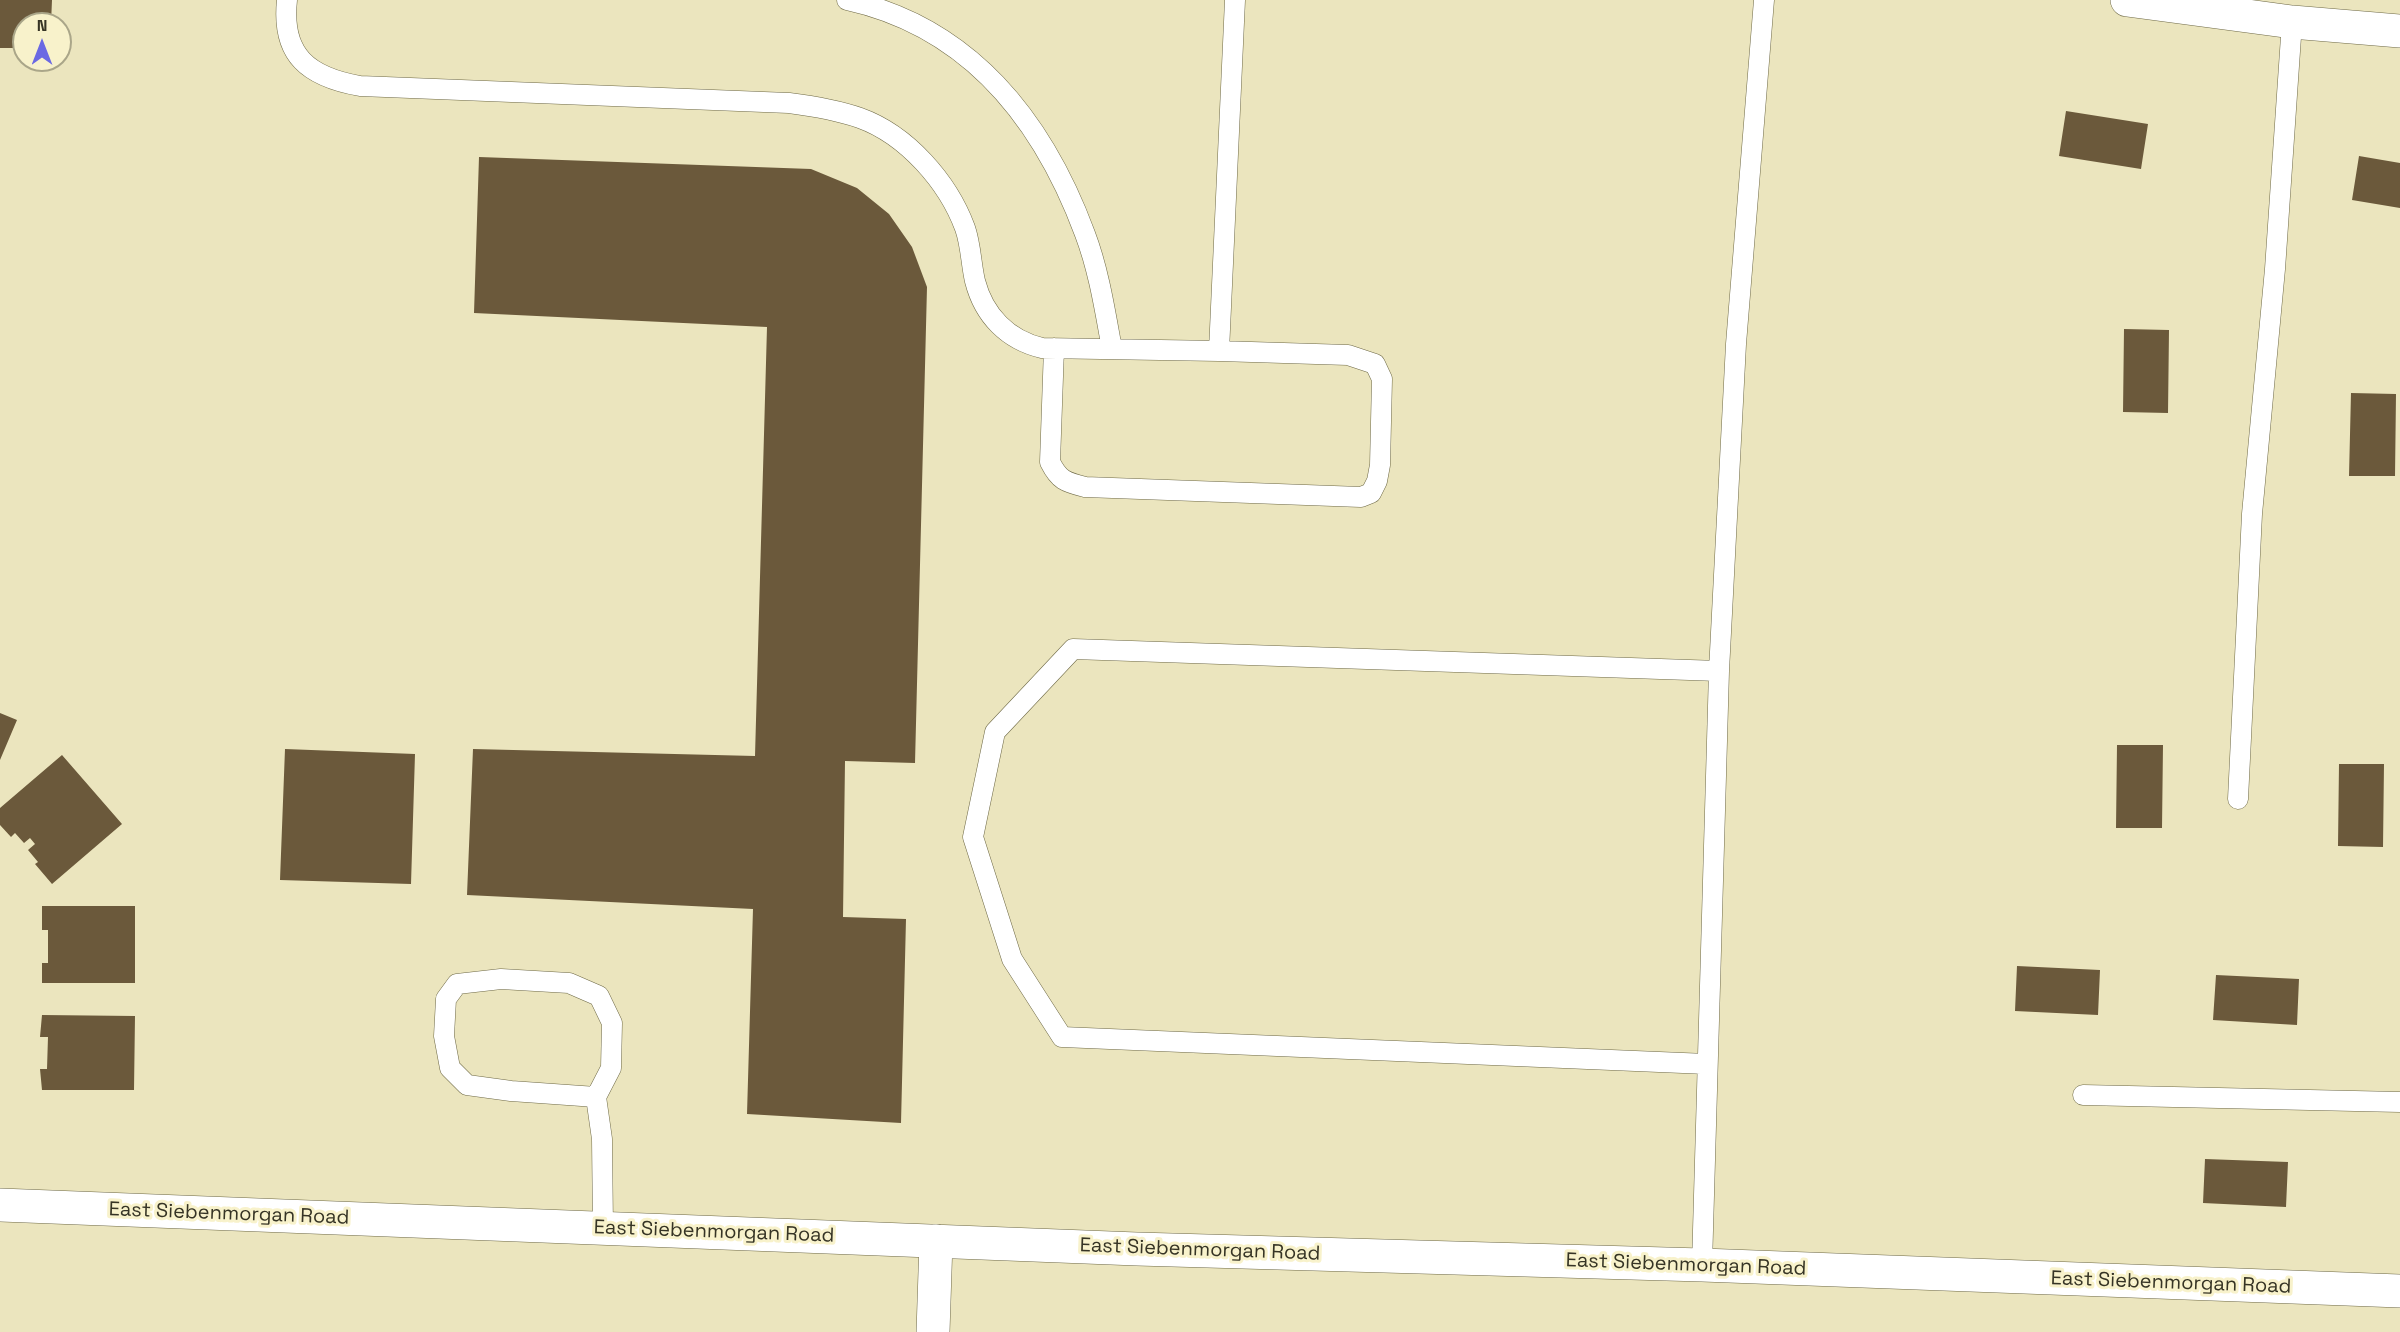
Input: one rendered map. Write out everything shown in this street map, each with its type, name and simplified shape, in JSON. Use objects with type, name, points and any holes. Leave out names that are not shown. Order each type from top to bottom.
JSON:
[{"type":"street","points":[[2127,0],[2292,22],[2400,31]]},
{"type":"street","name":"East Siebenmorgan Road","points":[[0,1205],[1137,1249],[1702,1265],[2400,1291]]},
{"type":"street","points":[[933,1332],[936,1241]]},
{"type":"lane","points":[[287,0],[285,18],[288,37],[297,54],[307,66],[323,76],[340,82],[360,86],[789,102],[863,119],[908,147],[942,185],[965,228],[978,289],[991,315],[1007,334],[1024,344],[1042,348],[1054,348],[1112,350],[1219,351],[1348,355],[1375,364],[1382,379],[1380,465],[1377,482],[1371,493],[1361,497],[1085,487],[1068,483],[1056,475],[1050,462],[1054,348]]},
{"type":"lane","points":[[847,0],[907,18],[951,44],[994,80],[1036,132],[1063,182],[1086,236],[1101,292],[1112,350]]},
{"type":"lane","points":[[1219,351],[1234,0]]},
{"type":"lane","points":[[1702,1265],[1719,671],[1736,344],[1764,0]]},
{"type":"lane","points":[[2238,799],[2252,514],[2275,269],[2292,22]]},
{"type":"lane","points":[[1707,1064],[1062,1037],[1012,959],[973,837],[995,732],[1073,649],[1719,671]]},
{"type":"lane","points":[[596,1097],[512,1091],[467,1085],[450,1068],[444,1036],[446,999],[458,984],[501,979],[568,983],[599,996],[612,1023],[611,1068],[596,1097],[602,1139],[603,1228]]},
{"type":"lane","points":[[2083,1095],[2400,1102]]},
{"type":"building","points":[[0,0],[52,0],[52,12],[12,12],[12,48],[0,48]]},
{"type":"building","points":[[2066,111],[2148,124],[2141,169],[2059,156]]},
{"type":"building","points":[[2359,156],[2400,163],[2400,208],[2352,200]]},
{"type":"building","points":[[479,157],[811,169],[857,188],[889,214],[912,247],[927,287],[915,763],[845,761],[843,917],[906,919],[901,1123],[747,1114],[753,909],[467,895],[473,749],[755,756],[767,327],[474,313]]},
{"type":"building","points":[[2124,329],[2169,330],[2168,413],[2123,412]]},
{"type":"building","points":[[2351,393],[2396,394],[2395,476],[2349,476]]},
{"type":"building","points":[[0,713],[17,720],[0,760]]},
{"type":"building","points":[[2117,745],[2163,745],[2162,828],[2116,828]]},
{"type":"building","points":[[285,749],[415,754],[411,884],[280,880]]},
{"type":"building","points":[[62,755],[122,824],[52,884],[35,864],[38,862],[28,850],[35,844],[30,838],[24,843],[15,833],[11,837],[0,825],[0,808]]},
{"type":"building","points":[[2339,764],[2384,764],[2383,847],[2338,846]]},
{"type":"building","points":[[42,906],[135,906],[135,983],[42,983],[42,963],[48,963],[48,930],[42,930]]},
{"type":"building","points":[[2017,966],[2100,970],[2098,1015],[2015,1011]]},
{"type":"building","points":[[2216,975],[2299,979],[2297,1025],[2213,1020]]},
{"type":"building","points":[[42,1015],[135,1016],[134,1090],[42,1090],[40,1069],[47,1069],[48,1037],[40,1037]]},
{"type":"building","points":[[2205,1159],[2288,1162],[2286,1207],[2203,1203]]}]
